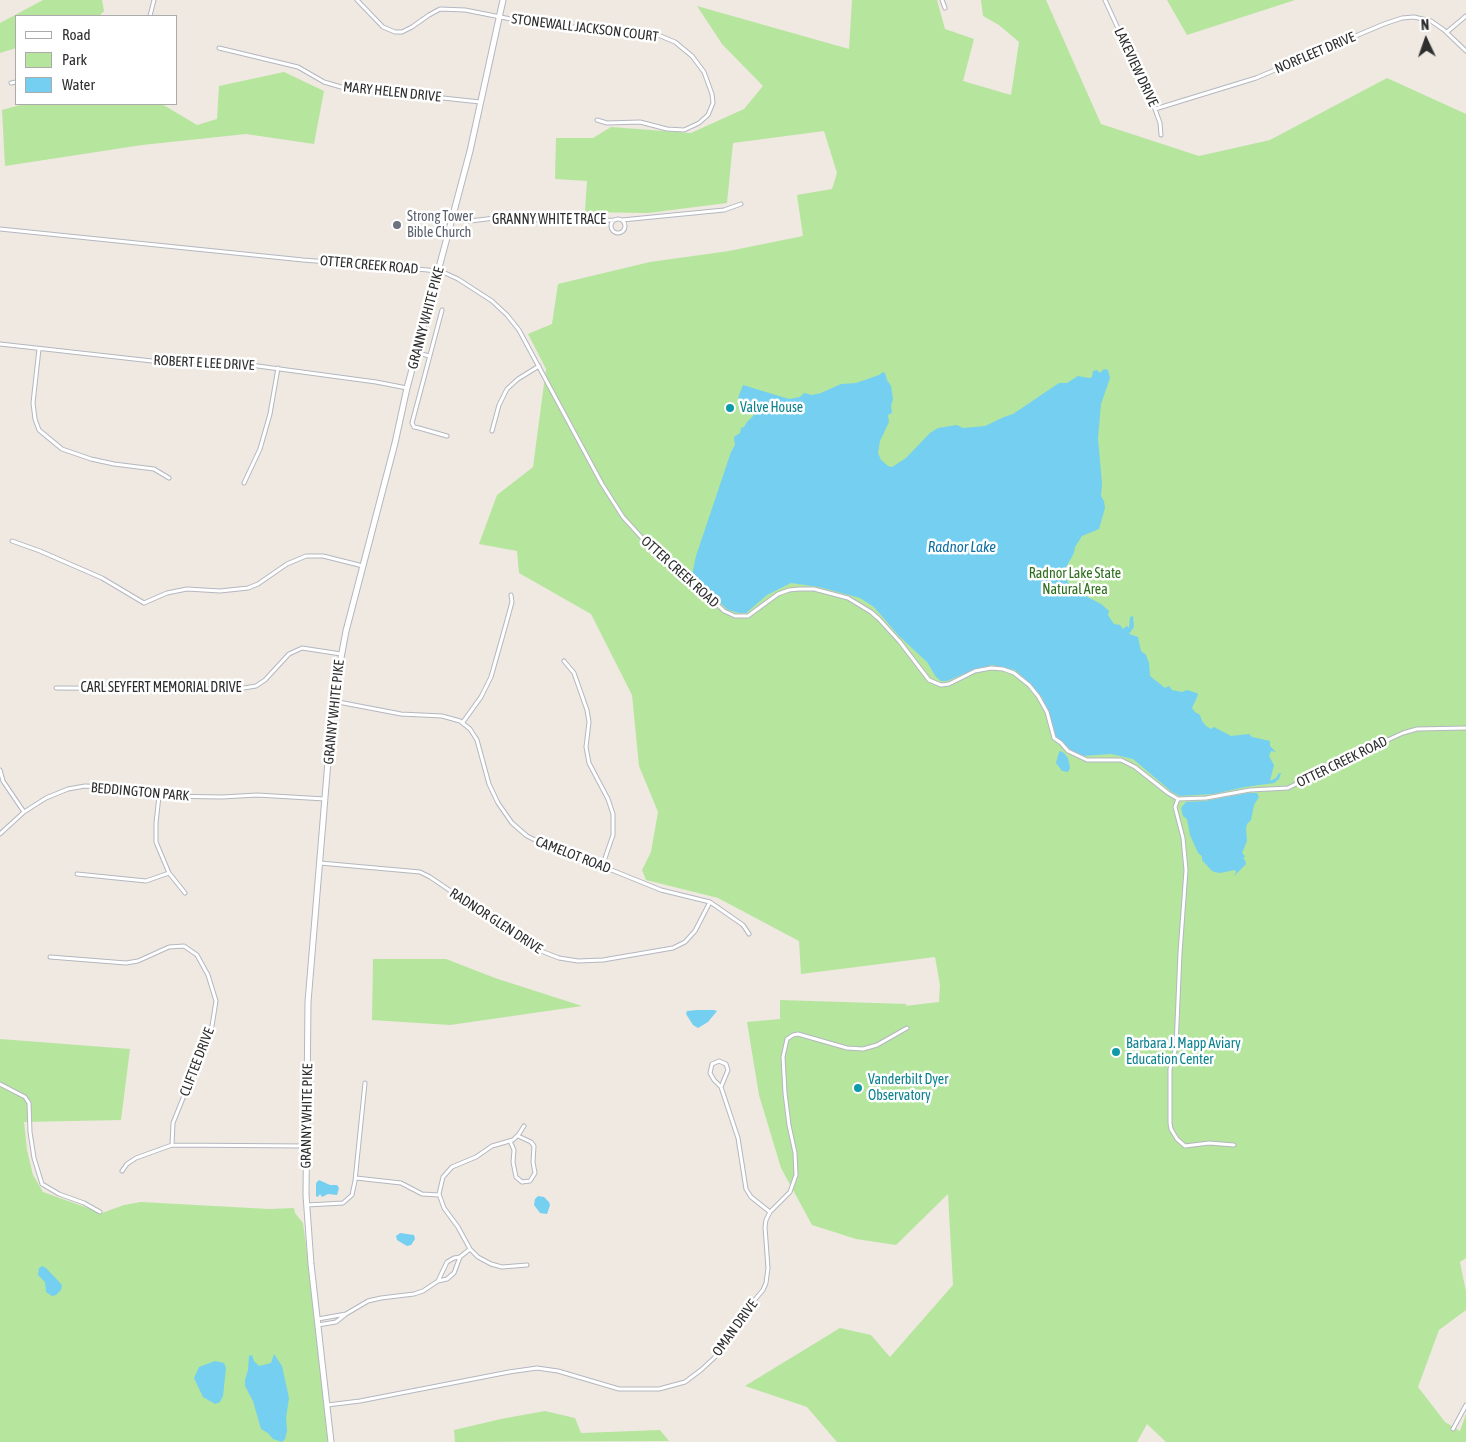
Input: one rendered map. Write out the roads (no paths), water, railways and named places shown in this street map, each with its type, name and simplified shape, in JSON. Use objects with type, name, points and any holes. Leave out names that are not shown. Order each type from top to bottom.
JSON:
[{"type":"main road","name":"GRANNY WHITE PIKE","points":[[331,1442],[306,1206],[308,1002],[333,701],[340,654],[395,443],[407,388],[453,218],[503,0]]},
{"type":"street","points":[[150,15],[154,0]]},
{"type":"street","name":"STONEWALL JACKSON COURT","points":[[357,0],[383,27],[395,32],[402,32],[412,27],[440,9],[465,10],[500,18],[541,24],[644,32],[664,37],[680,46],[694,58],[704,72],[712,94],[712,107],[708,115],[699,124],[684,130],[668,129],[640,122],[607,123],[597,120]]},
{"type":"street","points":[[942,0],[945,8]]},
{"type":"street","name":"LAKEVIEW DRIVE","points":[[1105,0],[1155,109],[1160,123],[1161,135]]},
{"type":"street","points":[[1447,32],[1466,16]]},
{"type":"street","name":"NORFLEET DRIVE","points":[[1155,109],[1256,78],[1402,18],[1414,17],[1425,19],[1435,24],[1447,32],[1466,51]]},
{"type":"street","name":"MARY HELEN DRIVE","points":[[219,48],[298,67],[324,82],[341,87],[481,102]]},
{"type":"street","points":[[11,83],[15,82]]},
{"type":"street","name":"GRANNY WHITE TRACE","points":[[622,220],[724,210],[741,204]]},
{"type":"street","name":"GRANNY WHITE TRACE","points":[[453,218],[470,221],[495,218],[569,221],[615,220]]},
{"type":"street","points":[[615,220],[622,220],[625,224],[624,229],[618,232],[614,230],[612,227],[615,220]]},
{"type":"street","name":"OTTER CREEK ROAD","points":[[0,229],[276,258],[438,272],[466,283],[500,308],[519,330],[602,484],[623,517],[653,550],[685,573],[724,611],[736,616],[748,616],[778,594],[799,588],[814,589],[848,598],[879,619],[900,642],[929,680],[941,685],[949,684],[975,671],[990,668],[1003,669],[1014,673],[1038,696],[1047,712],[1054,738],[1068,751],[1087,760],[1121,760],[1135,767],[1178,799],[1206,798],[1250,790],[1288,788],[1403,732],[1422,729],[1466,728]]},
{"type":"street","points":[[442,310],[412,423],[414,427],[447,436]]},
{"type":"street","name":"ROBERT E LEE DRIVE","points":[[0,344],[152,361],[228,362],[407,388]]},
{"type":"street","points":[[39,349],[33,404],[34,419],[39,430],[62,449],[70,452],[105,462],[154,469],[169,478]]},
{"type":"street","points":[[417,353],[430,356]]},
{"type":"street","points":[[492,431],[499,405],[507,389],[518,379],[539,366]]},
{"type":"street","points":[[244,483],[260,449],[270,414],[278,368]]},
{"type":"street","points":[[12,541],[102,578],[144,603],[167,593],[187,589],[220,591],[248,588],[258,584],[287,564],[306,556],[323,556],[363,566]]},
{"type":"street","points":[[333,701],[401,714],[447,717],[463,722],[476,705],[490,681],[512,602],[511,595]]},
{"type":"street","name":"CARL SEYFERT MEMORIAL DRIVE","points":[[56,688],[238,688],[256,686],[272,673],[288,654],[302,648],[340,654]]},
{"type":"street","points":[[564,661],[574,673],[585,701],[588,720],[586,748],[590,764],[608,799],[613,814],[613,835],[602,867]]},
{"type":"street","name":"CAMELOT ROAD","points":[[463,722],[477,740],[492,793],[504,814],[527,836],[561,853],[664,891],[710,902],[743,925],[749,934]]},
{"type":"street","points":[[0,770],[4,781],[24,812]]},
{"type":"street","name":"BEDDINGTON PARK","points":[[0,834],[24,812],[56,793],[85,786],[109,787],[160,796],[222,798],[257,795],[325,799]]},
{"type":"street","points":[[160,796],[156,822],[156,842],[169,873],[185,893]]},
{"type":"street","points":[[1178,799],[1175,807],[1182,838],[1186,870],[1176,1047],[1170,1069],[1170,1123],[1177,1140],[1185,1146],[1209,1144],[1234,1145]]},
{"type":"street","name":"RADNOR GLEN DRIVE","points":[[320,863],[412,870],[423,873],[532,947],[554,956],[578,962],[619,958],[673,948],[686,941],[697,929],[710,902]]},
{"type":"street","points":[[77,874],[146,881],[169,873]]},
{"type":"street","name":"CLIFTEE DRIVE","points":[[50,957],[126,963],[138,961],[169,947],[184,946],[197,955],[208,975],[216,1001],[212,1026],[173,1123],[172,1145]]},
{"type":"street","points":[[720,1088],[728,1070],[726,1064],[719,1061],[712,1064],[710,1071],[720,1088],[740,1143],[746,1189],[751,1197],[770,1212],[790,1192],[796,1178],[795,1153],[787,1112],[783,1060],[788,1039],[798,1034],[847,1048],[863,1049],[877,1046],[908,1028]]},
{"type":"street","points":[[306,1206],[346,1202],[353,1193],[365,1083]]},
{"type":"street","points":[[0,1084],[25,1097],[29,1103],[30,1132],[34,1158],[42,1184],[59,1194],[84,1203],[100,1212]]},
{"type":"street","points":[[524,1126],[518,1136],[510,1141],[492,1146],[476,1157],[452,1167],[442,1180],[440,1195],[444,1208],[458,1227],[470,1249],[481,1259],[495,1266],[509,1268],[527,1265]]},
{"type":"street","points":[[510,1141],[514,1150],[513,1162],[516,1177],[524,1182],[530,1181],[535,1173],[533,1162],[534,1146],[531,1142],[518,1136]]},
{"type":"street","points":[[122,1171],[127,1164],[136,1158],[172,1145],[307,1146]]},
{"type":"street","points":[[356,1178],[401,1183],[422,1194],[440,1195]]},
{"type":"street","name":"OMAN DRIVE","points":[[327,1405],[537,1368],[555,1370],[619,1389],[659,1389],[683,1383],[710,1362],[747,1309],[763,1290],[768,1268],[765,1224],[770,1212]]},
{"type":"street","points":[[438,1281],[445,1264],[452,1259],[460,1257],[470,1249]]},
{"type":"street","points":[[318,1322],[346,1314],[368,1301],[417,1293],[453,1275],[460,1257]]},
{"type":"street","points":[[1453,1429],[1466,1405]]},
{"type":"water","name":"Radnor Lake","points":[[1104,369],[1108,370],[1110,378],[1101,404],[1098,438],[1102,484],[1101,496],[1105,508],[1099,529],[1082,536],[1075,547],[1074,553],[1065,569],[1067,581],[1072,588],[1101,604],[1109,611],[1108,615],[1114,624],[1120,625],[1123,629],[1127,626],[1129,628],[1130,617],[1133,616],[1134,627],[1129,634],[1138,637],[1141,651],[1146,655],[1149,663],[1150,676],[1165,688],[1169,686],[1172,690],[1182,692],[1187,690],[1197,693],[1198,695],[1192,708],[1200,715],[1206,726],[1211,729],[1214,727],[1231,736],[1249,734],[1252,737],[1270,741],[1270,746],[1276,752],[1271,751],[1269,756],[1274,765],[1270,781],[1281,773],[1279,779],[1274,783],[1213,794],[1180,796],[1172,792],[1133,759],[1111,754],[1083,756],[1067,748],[1062,741],[1056,738],[1042,697],[1015,670],[992,665],[973,670],[947,681],[941,681],[936,677],[927,662],[899,636],[874,607],[860,598],[819,587],[791,583],[767,595],[746,613],[739,613],[728,610],[714,597],[713,591],[706,589],[692,575],[696,556],[735,445],[734,437],[740,433],[741,428],[760,409],[738,398],[743,385],[789,399],[800,397],[804,393],[812,395],[821,393],[841,384],[856,383],[883,372],[885,373],[891,386],[893,399],[892,413],[888,415],[889,422],[880,441],[878,453],[881,460],[892,467],[906,458],[930,433],[938,428],[957,425],[963,428],[985,426],[1013,414],[1059,383],[1067,383],[1078,376],[1089,378],[1092,377],[1093,371],[1097,370],[1100,373]]},
{"type":"water","points":[[1060,751],[1068,758],[1070,768],[1068,772],[1062,771],[1056,763]]},
{"type":"water","points":[[1257,793],[1259,797],[1254,805],[1251,820],[1247,824],[1246,829],[1247,841],[1242,853],[1245,856],[1243,859],[1246,864],[1234,876],[1235,870],[1220,873],[1214,872],[1198,853],[1190,835],[1187,819],[1183,816],[1181,808],[1186,802],[1205,801]]},
{"type":"water","points":[[687,1011],[717,1011],[708,1022],[698,1028],[693,1025],[686,1014]]},
{"type":"water","points":[[319,1180],[330,1185],[337,1185],[339,1188],[337,1195],[328,1194],[322,1197],[320,1194],[318,1197],[316,1196],[316,1183]]},
{"type":"water","points":[[538,1196],[544,1197],[549,1202],[547,1214],[540,1213],[534,1205],[535,1199]]},
{"type":"water","points":[[400,1233],[414,1235],[415,1239],[411,1245],[407,1246],[397,1240],[396,1236]]},
{"type":"water","points":[[42,1266],[62,1285],[61,1290],[56,1295],[52,1296],[46,1292],[45,1282],[38,1275],[39,1268]]},
{"type":"water","points":[[274,1354],[282,1366],[289,1398],[286,1418],[287,1431],[282,1442],[273,1439],[261,1429],[253,1401],[245,1386],[249,1356],[252,1355],[254,1361],[259,1366],[271,1363]]},
{"type":"water","points":[[215,1361],[224,1363],[226,1368],[223,1396],[220,1402],[215,1404],[203,1397],[194,1378],[199,1367]]},
{"type":"place","name":"Strong Tower Bible Church","points":[[397,225]]},
{"type":"place","name":"Valve House","points":[[730,408]]},
{"type":"place","name":"Barbara J. Mapp Aviary Education Center","points":[[1116,1052]]},
{"type":"place","name":"Vanderbilt Dyer Observatory","points":[[858,1088]]},
{"type":"park label","name":"Radnor Lake State Natural Area","points":[[1075,582]]}]
